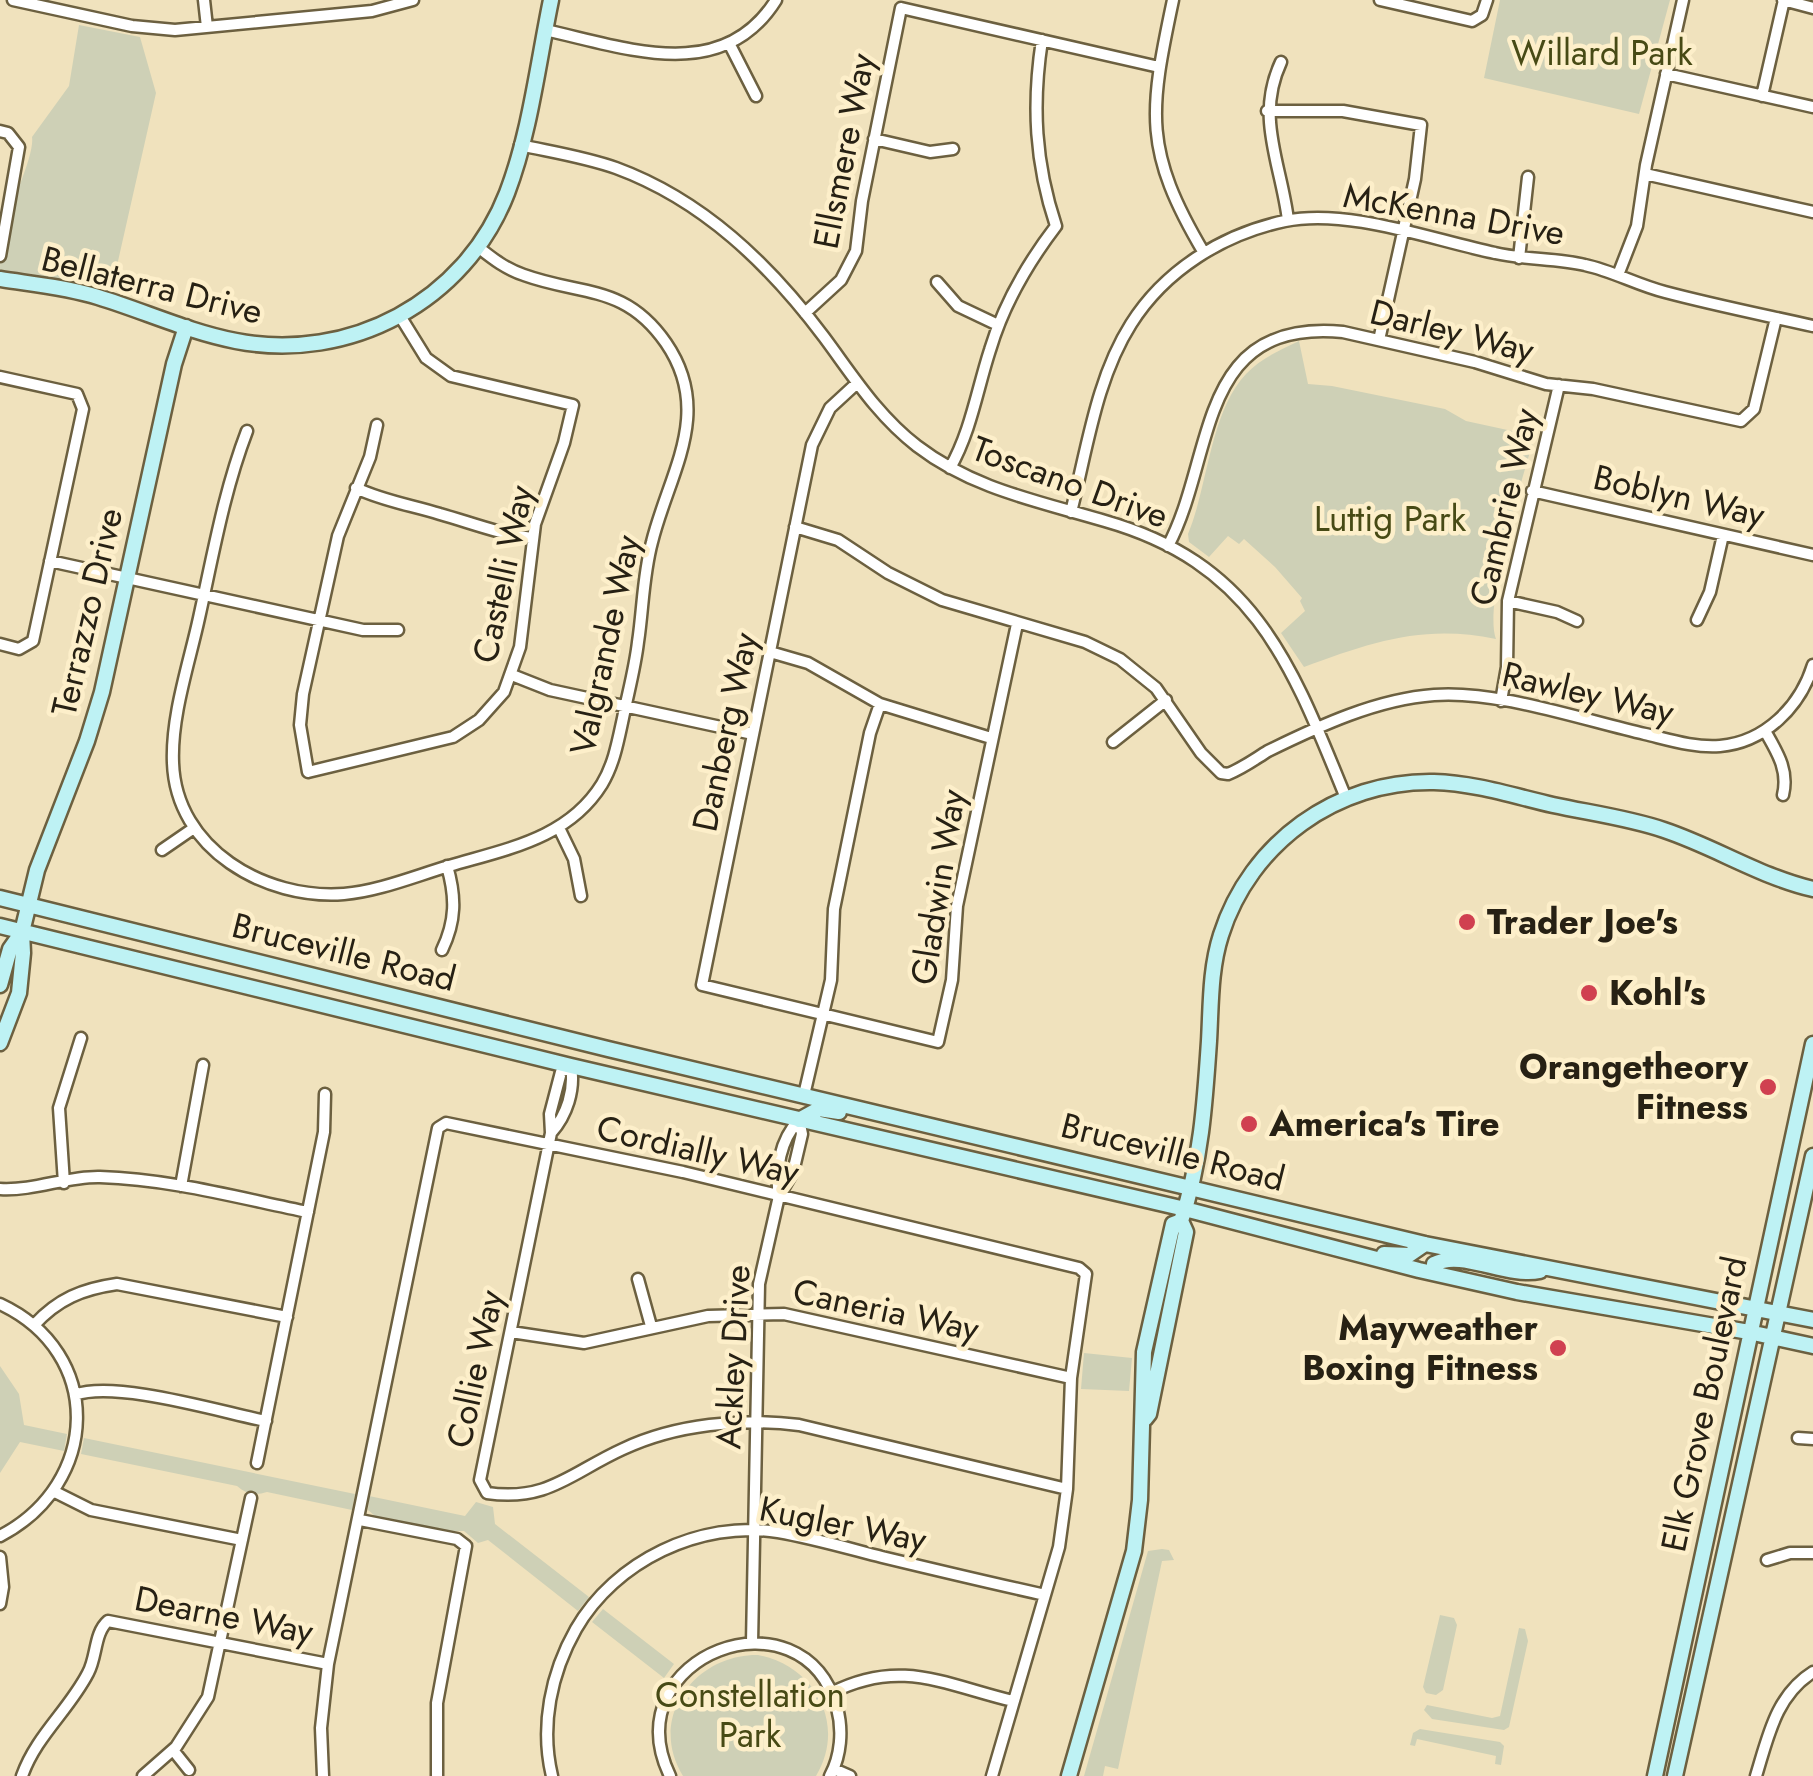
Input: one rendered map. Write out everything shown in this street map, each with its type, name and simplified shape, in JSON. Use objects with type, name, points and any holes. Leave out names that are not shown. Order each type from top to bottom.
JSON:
[{"type":"main road","name":"Bellaterra Drive","points":[[0,280],[96,296],[234,341],[279,346],[306,346],[350,337],[400,316],[443,286],[478,247],[508,192],[551,0]]},
{"type":"main road","name":"Terrazzo Drive","points":[[22,932],[47,840],[94,722],[174,364],[186,326]]},
{"type":"main road","points":[[1069,1776],[1134,1551],[1144,1420],[1186,1232],[1183,1215],[1204,1115],[1214,964],[1231,908],[1258,864],[1308,818],[1346,798],[1405,783],[1466,786],[1650,826],[1778,879],[1813,889]]},
{"type":"main road","name":"Bruceville Road","points":[[0,898],[1425,1244],[1813,1320]]},
{"type":"main road","name":"Bruceville Road","points":[[0,926],[1183,1215],[1517,1292],[1813,1346]]},
{"type":"main road","points":[[0,985],[10,950],[22,932]]},
{"type":"main road","points":[[0,1042],[19,992],[24,953],[22,932]]},
{"type":"main road","name":"Elk Grove Boulevard","points":[[1655,1776],[1813,1044]]},
{"type":"main road","name":"Bruceville Road","points":[[571,1066],[576,1056],[588,1052],[640,1064],[674,1064]]},
{"type":"main road","name":"Bruceville Road","points":[[799,1120],[819,1109],[870,1119],[905,1119]]},
{"type":"main road","name":"Elk Grove Boulevard","points":[[1675,1776],[1813,1156]]},
{"type":"main road","name":"Bruceville Road","points":[[1309,1241],[1339,1242],[1398,1256],[1418,1251],[1425,1244]]},
{"type":"main road","name":"Bruceville Road","points":[[1434,1273],[1434,1264],[1448,1259],[1522,1274],[1550,1269]]},
{"type":"street","points":[[13,0],[41,3],[132,26],[174,30],[324,17],[391,8],[413,0]]},
{"type":"street","points":[[204,0],[207,27]]},
{"type":"street","points":[[322,0],[324,17]]},
{"type":"street","points":[[545,30],[658,54],[694,54],[729,43],[760,21],[776,0]]},
{"type":"street","points":[[1173,0],[1158,67],[1155,126],[1174,200],[1204,253]]},
{"type":"street","points":[[1380,0],[1472,21],[1482,16],[1487,0]]},
{"type":"street","points":[[1618,275],[1636,226],[1683,0]]},
{"type":"street","points":[[1762,96],[1784,0],[1813,8]]},
{"type":"street","name":"Ellsmere Way","points":[[805,313],[841,280],[852,261],[901,8],[1158,67]]},
{"type":"street","points":[[950,468],[967,435],[998,325],[1025,268],[1056,226],[1044,185],[1036,134],[1042,40]]},
{"type":"street","points":[[729,43],[756,96]]},
{"type":"street","points":[[1281,62],[1267,110],[1288,220]]},
{"type":"street","points":[[1666,74],[1813,107]]},
{"type":"street","points":[[1267,110],[1343,111],[1420,125],[1414,179],[1379,340]]},
{"type":"street","points":[[0,131],[8,133],[19,148],[0,256]]},
{"type":"street","points":[[874,139],[938,153],[953,149]]},
{"type":"street","name":"Toscano Drive","points":[[520,145],[614,168],[673,194],[718,224],[805,313],[856,384],[899,431],[950,468],[994,489],[1118,524],[1168,546],[1209,572],[1260,622],[1288,663],[1346,798]]},
{"type":"street","points":[[1645,174],[1813,212]]},
{"type":"street","points":[[1519,258],[1528,177]]},
{"type":"street","name":"McKenna Drive","points":[[1071,512],[1102,390],[1117,349],[1151,298],[1204,253],[1242,234],[1288,220],[1340,220],[1519,258],[1567,261],[1663,292],[1813,326]]},
{"type":"street","name":"Valgrande Way","points":[[247,431],[230,480],[173,742],[176,787],[194,828],[210,848],[242,872],[327,894],[364,890],[526,843],[578,814],[602,784],[615,753],[638,648],[648,556],[687,434],[688,402],[680,370],[656,330],[626,304],[590,289],[520,274],[478,247]]},
{"type":"street","points":[[937,282],[958,306],[998,325]]},
{"type":"street","name":"Castelli Way","points":[[377,425],[370,457],[338,536],[300,713],[308,772],[453,737],[492,707],[512,675],[520,647],[532,538],[564,443],[572,405],[451,376],[426,358],[400,316]]},
{"type":"street","name":"Darley Way","points":[[1168,546],[1186,509],[1215,400],[1236,369],[1270,343],[1306,332],[1342,332],[1560,386],[1593,389],[1742,421],[1754,408],[1776,318]]},
{"type":"street","points":[[0,377],[77,394],[83,408],[33,641],[19,649],[0,644]]},
{"type":"street","name":"Danberg Way","points":[[822,1014],[702,985],[814,435],[830,408],[856,384]]},
{"type":"street","name":"Cambrie Way","points":[[1501,701],[1507,667],[1508,601],[1560,386]]},
{"type":"street","points":[[356,488],[389,502],[445,515],[486,530],[532,538]]},
{"type":"street","name":"Boblyn Way","points":[[1532,491],[1813,556]]},
{"type":"street","points":[[795,527],[838,540],[888,573],[942,600],[1099,648],[1139,672],[1166,700],[1113,742]]},
{"type":"street","points":[[1698,620],[1710,592],[1723,535]]},
{"type":"street","points":[[50,562],[364,630],[398,630]]},
{"type":"street","points":[[1508,601],[1578,621]]},
{"type":"street","name":"Gladwin Way","points":[[822,1014],[938,1042],[952,980],[957,906],[1017,624]]},
{"type":"street","points":[[770,652],[808,662],[880,704],[991,738]]},
{"type":"street","name":"Rawley Way","points":[[1166,700],[1201,754],[1220,774],[1228,774],[1372,707],[1412,697],[1454,694],[1703,746],[1732,744],[1765,730],[1794,704],[1813,665]]},
{"type":"street","points":[[512,675],[550,690],[753,734]]},
{"type":"street","points":[[804,1095],[834,961],[834,908],[870,732],[880,704]]},
{"type":"street","points":[[1765,730],[1783,764],[1783,795]]},
{"type":"street","points":[[162,850],[194,828]]},
{"type":"street","points":[[559,828],[574,859],[581,896]]},
{"type":"street","points":[[442,950],[450,935],[455,908],[447,866]]},
{"type":"street","points":[[64,1183],[59,1108],[81,1038]]},
{"type":"street","points":[[181,1186],[203,1065]]},
{"type":"street","name":"Collie Way","points":[[571,1066],[573,1079],[566,1111],[550,1139],[480,1480],[486,1494],[528,1495],[545,1491],[625,1448],[660,1435],[694,1427],[755,1422],[799,1425],[1067,1489]]},
{"type":"street","points":[[258,1463],[324,1132],[325,1094]]},
{"type":"street","name":"Ackley Drive","points":[[752,1643],[758,1314],[763,1261],[779,1196],[793,1172],[802,1134],[799,1120]]},
{"type":"street","name":"Cordially Way","points":[[323,1776],[322,1728],[328,1664],[438,1128],[446,1123],[550,1139],[1084,1270],[1087,1284],[1071,1378],[1067,1489],[1059,1547],[992,1776]]},
{"type":"street","points":[[0,1189],[38,1188],[94,1176],[145,1179],[308,1212]]},
{"type":"street","points":[[638,1279],[651,1326]]},
{"type":"street","points":[[34,1325],[68,1297],[90,1288],[117,1284],[286,1317]]},
{"type":"street","points":[[0,1304],[34,1325],[63,1363],[75,1395],[76,1436],[72,1457],[55,1492],[30,1517],[0,1536]]},
{"type":"street","name":"Caneria Way","points":[[511,1332],[584,1343],[708,1316],[802,1317],[1071,1378]]},
{"type":"street","points":[[75,1395],[86,1390],[128,1393],[266,1421]]},
{"type":"street","points":[[1798,1438],[1813,1439]]},
{"type":"street","points":[[55,1492],[92,1510],[242,1540]]},
{"type":"street","points":[[143,1776],[173,1750],[208,1697],[251,1498]]},
{"type":"street","points":[[360,1520],[457,1538],[466,1546],[437,1703],[437,1776]]},
{"type":"street","name":"Kugler Way","points":[[552,1776],[547,1724],[554,1681],[569,1642],[586,1613],[623,1575],[656,1553],[688,1540],[720,1533],[779,1532],[1045,1595]]},
{"type":"street","points":[[1767,1560],[1813,1553]]},
{"type":"street","points":[[0,1557],[0,1604]]},
{"type":"street","name":"Dearne Way","points":[[22,1776],[43,1735],[90,1671],[102,1626],[108,1621],[328,1664]]},
{"type":"street","points":[[670,1776],[661,1754],[659,1732],[665,1702],[675,1683],[686,1670],[715,1650],[752,1643],[776,1647],[815,1669],[831,1693],[840,1727],[832,1772],[850,1776]]},
{"type":"street","points":[[1756,1776],[1781,1705],[1793,1688],[1813,1672]]},
{"type":"street","points":[[831,1693],[866,1678],[894,1673],[1013,1701]]},
{"type":"street","points":[[173,1750],[189,1770]]},
{"type":"green space","name":"Willard Park","points":[[1500,0],[1670,0],[1639,114],[1484,78]]},
{"type":"green space","points":[[79,25],[140,37],[156,93],[109,301],[0,279],[4,230],[30,156],[32,137],[69,86]]},
{"type":"green space","name":"Luttig Park","points":[[1299,341],[1308,384],[1445,409],[1466,421],[1535,436],[1499,570],[1493,622],[1496,639],[1445,634],[1399,638],[1304,667],[1281,633],[1305,611],[1302,598],[1275,567],[1244,539],[1239,544],[1228,536],[1209,557],[1189,542],[1217,429],[1234,390],[1258,364]]},
{"type":"green space","points":[[1084,1353],[1132,1358],[1129,1391],[1081,1389]]},
{"type":"green space","points":[[0,1366],[19,1394],[24,1425],[67,1434],[64,1451],[20,1442],[0,1473]]},
{"type":"green space","points":[[84,1438],[355,1494],[352,1510],[267,1492],[251,1494],[237,1486],[81,1454]]},
{"type":"green space","points":[[369,1496],[465,1516],[476,1502],[493,1507],[495,1524],[589,1597],[578,1611],[488,1540],[478,1543],[464,1531],[376,1517],[368,1510]]},
{"type":"green space","points":[[1169,1550],[1174,1560],[1162,1561],[1118,1769],[1105,1766],[1103,1776],[1084,1776],[1148,1551]]},
{"type":"green space","points":[[603,1609],[674,1664],[664,1678],[592,1622]]},
{"type":"green space","points":[[1440,1615],[1454,1618],[1457,1625],[1443,1690],[1436,1695],[1426,1693],[1423,1687]]},
{"type":"green space","points":[[1519,1628],[1525,1629],[1528,1641],[1509,1727],[1504,1730],[1432,1719],[1424,1710],[1427,1705],[1492,1718],[1500,1716]]},
{"type":"green space","name":"Constellation Park","points":[[758,1655],[795,1671],[820,1700],[828,1737],[816,1776],[683,1776],[673,1754],[671,1732],[674,1712],[683,1693],[715,1665]]},
{"type":"green space","points":[[1420,1729],[1500,1742],[1504,1746],[1501,1765],[1495,1764],[1496,1756],[1417,1739],[1415,1746],[1410,1745],[1413,1733]]},
{"type":"place","name":"Trader Joe's","points":[[1467,922]]},
{"type":"place","name":"Kohl's","points":[[1589,993]]},
{"type":"place","name":"Orangetheory Fitness","points":[[1768,1087]]},
{"type":"place","name":"America's Tire","points":[[1249,1124]]},
{"type":"place","name":"Mayweather Boxing Fitness","points":[[1558,1348]]}]
